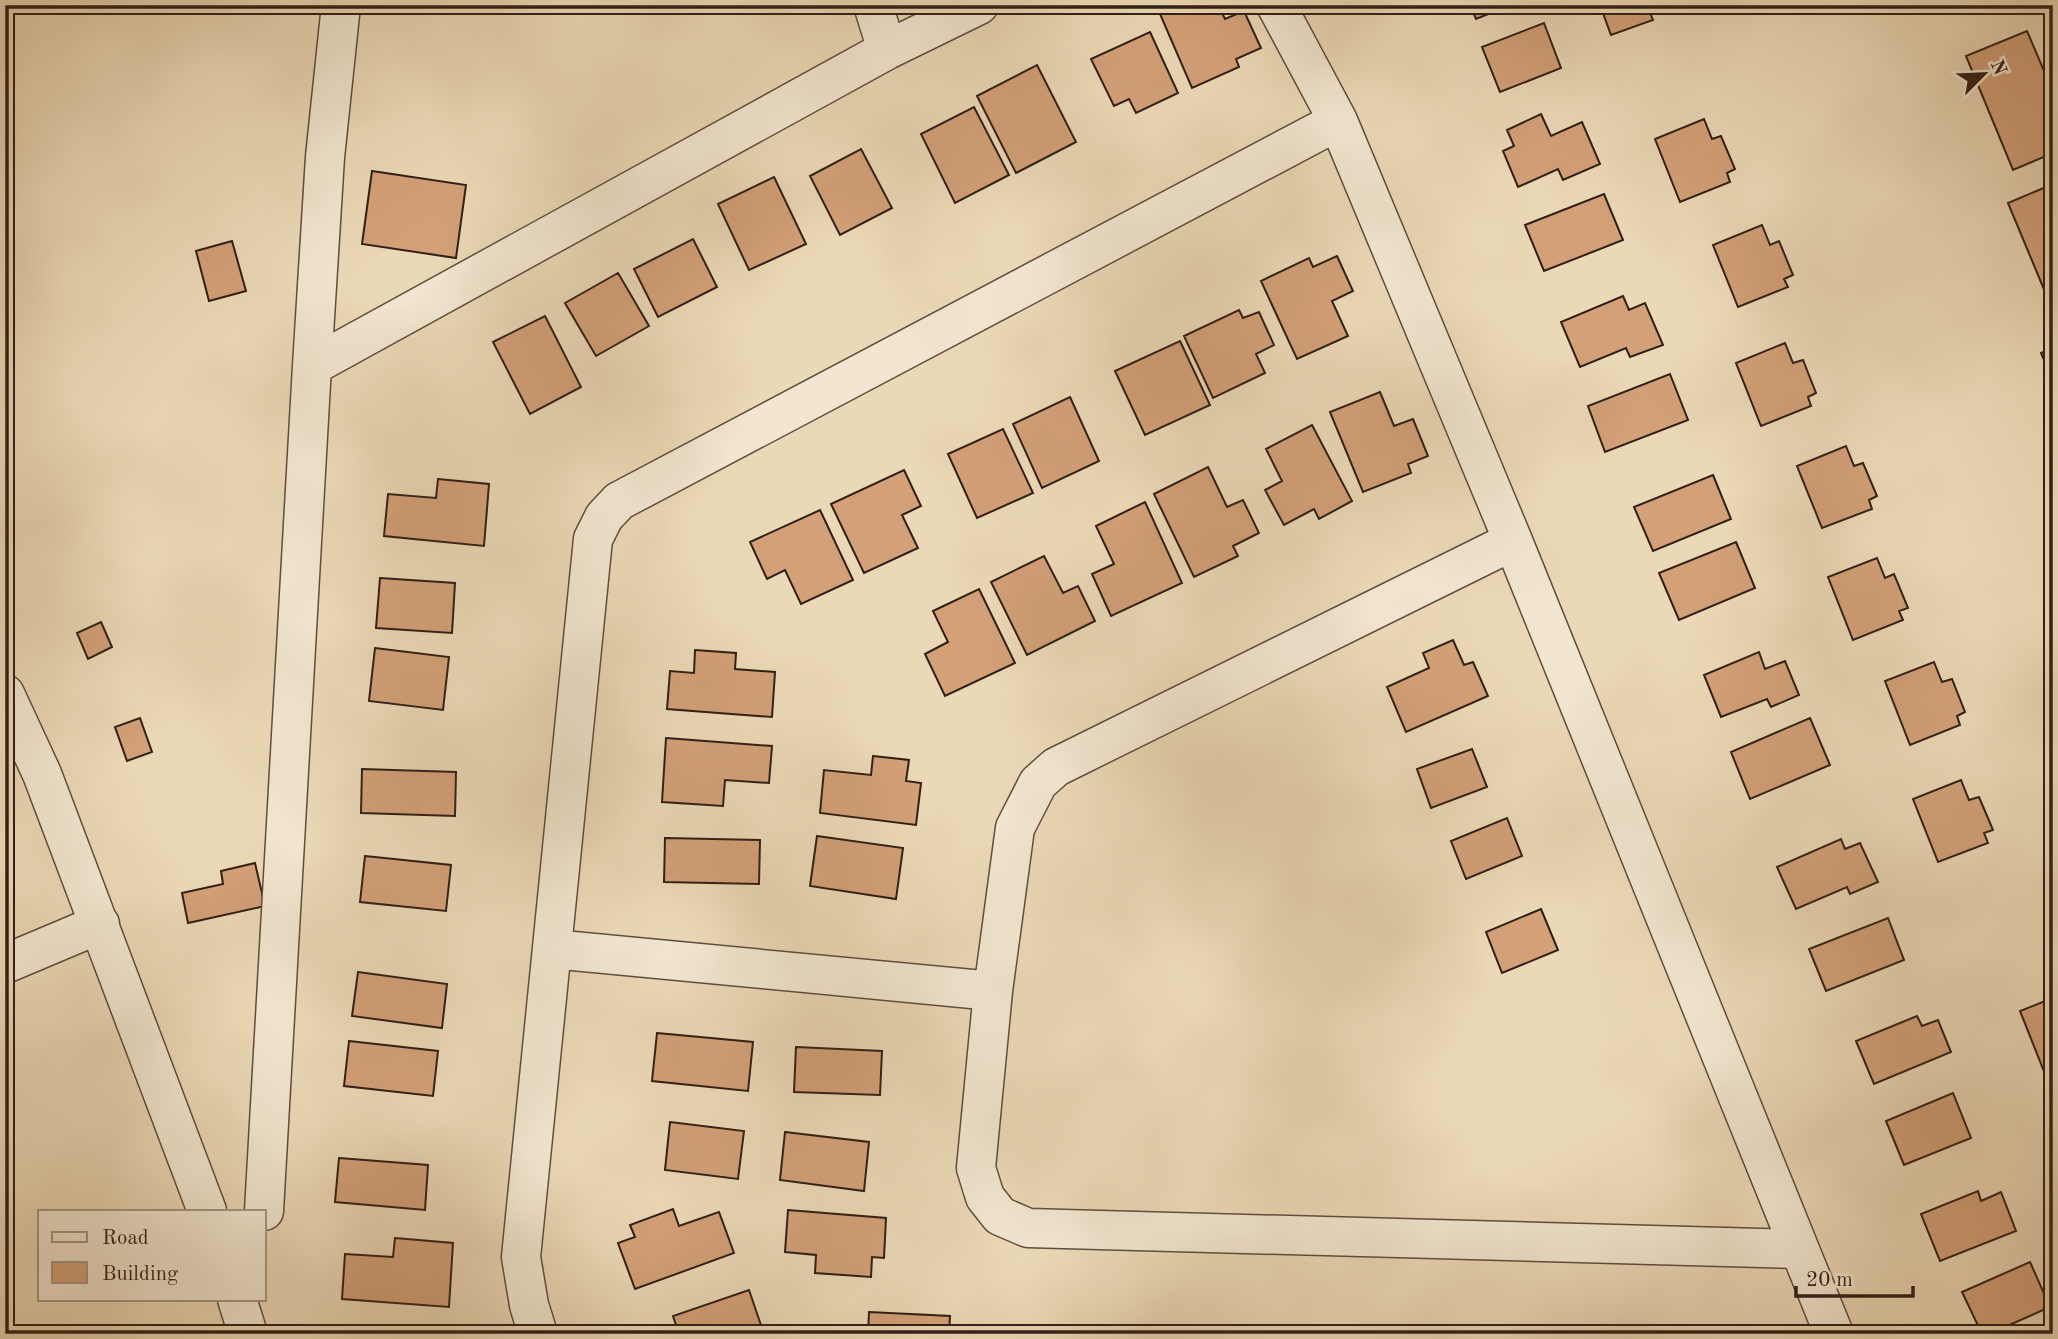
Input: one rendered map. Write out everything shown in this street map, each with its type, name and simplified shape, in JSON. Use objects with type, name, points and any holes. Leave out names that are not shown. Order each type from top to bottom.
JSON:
[{"type":"street","points":[[264,1210],[325,157],[341,5]]},
{"type":"street","points":[[873,5],[887,50]]},
{"type":"street","points":[[312,366],[887,50],[979,5]]},
{"type":"street","points":[[1276,5],[1338,121],[1513,541],[1834,1334]]},
{"type":"street","points":[[538,1334],[529,1305],[521,1256],[593,539],[604,517],[619,501],[1338,121]]},
{"type":"street","points":[[1513,541],[1056,767],[1038,783],[1015,828],[993,990],[976,1168],[985,1197],[1000,1216],[1028,1228],[1799,1249]]},
{"type":"street","points":[[5,694],[42,774],[207,1210]]},
{"type":"street","points":[[5,964],[100,924]]},
{"type":"street","points":[[552,949],[993,990]]},
{"type":"street","points":[[237,1300],[248,1334]]},
{"type":"street","points":[[257,1334],[259,1300]]},
{"type":"building","points":[[1218,5],[1225,19],[1244,11],[1261,48],[1236,59],[1239,67],[1192,88],[1157,7]]},
{"type":"building","points":[[1470,5],[1511,5],[1476,19]]},
{"type":"building","points":[[1600,5],[1647,5],[1653,20],[1611,35]]},
{"type":"building","points":[[1544,23],[1561,68],[1500,92],[1482,47]]},
{"type":"building","points":[[2027,31],[2053,92],[2053,153],[2013,170],[1966,56]]},
{"type":"building","points":[[1150,32],[1178,93],[1136,113],[1129,99],[1114,106],[1091,59]]},
{"type":"building","points":[[1037,65],[1076,142],[1016,173],[977,96]]},
{"type":"building","points":[[974,107],[1009,175],[955,203],[921,134]]},
{"type":"building","points":[[1541,114],[1551,136],[1582,122],[1600,164],[1563,180],[1558,169],[1518,187],[1503,151],[1514,146],[1507,130]]},
{"type":"building","points":[[1704,119],[1712,139],[1721,136],[1735,169],[1727,173],[1730,182],[1680,202],[1655,139]]},
{"type":"building","points":[[861,149],[892,208],[840,235],[810,176]]},
{"type":"building","points":[[372,171],[466,185],[456,258],[362,244]]},
{"type":"building","points":[[774,177],[806,244],[749,270],[718,204]]},
{"type":"building","points":[[2053,184],[2053,311],[2008,203]]},
{"type":"building","points":[[1604,194],[1623,240],[1544,271],[1525,225]]},
{"type":"building","points":[[1762,225],[1770,245],[1779,241],[1793,275],[1784,279],[1788,287],[1738,307],[1713,245]]},
{"type":"building","points":[[693,239],[717,287],[658,317],[634,269]]},
{"type":"building","points":[[232,241],[246,291],[209,301],[196,251]]},
{"type":"building","points":[[1337,256],[1353,291],[1332,301],[1348,336],[1297,359],[1261,281],[1309,258],[1313,267]]},
{"type":"building","points":[[618,273],[649,326],[596,356],[565,303]]},
{"type":"building","points":[[1623,296],[1629,310],[1645,303],[1663,345],[1630,357],[1626,348],[1580,367],[1561,322]]},
{"type":"building","points":[[1239,310],[1243,318],[1259,312],[1274,345],[1256,354],[1265,373],[1213,398],[1184,336]]},
{"type":"building","points":[[545,316],[581,387],[530,414],[493,342]]},
{"type":"building","points":[[1180,341],[1210,405],[1145,435],[1115,371]]},
{"type":"building","points":[[1785,343],[1793,363],[1803,360],[1816,393],[1808,397],[1811,406],[1761,426],[1736,363]]},
{"type":"building","points":[[2053,348],[2053,380],[2041,353]]},
{"type":"building","points":[[1670,374],[1688,420],[1605,452],[1588,406]]},
{"type":"building","points":[[1380,392],[1394,426],[1413,419],[1428,456],[1408,464],[1411,473],[1363,492],[1330,412]]},
{"type":"building","points":[[1070,397],[1099,461],[1042,488],[1013,424]]},
{"type":"building","points":[[1312,425],[1352,501],[1319,519],[1314,509],[1284,525],[1265,490],[1282,481],[1266,449]]},
{"type":"building","points":[[1003,429],[1033,493],[977,518],[948,454]]},
{"type":"building","points":[[1846,446],[1854,466],[1863,463],[1877,496],[1869,500],[1872,509],[1822,528],[1797,466]]},
{"type":"building","points":[[1208,467],[1227,507],[1243,500],[1259,533],[1233,546],[1238,556],[1194,577],[1154,494]]},
{"type":"building","points":[[904,470],[921,506],[902,515],[918,548],[864,573],[831,504]]},
{"type":"building","points":[[1713,475],[1731,519],[1653,551],[1634,507]]},
{"type":"building","points":[[438,479],[489,484],[484,546],[384,536],[388,494],[436,498]]},
{"type":"building","points":[[1145,502],[1182,583],[1111,616],[1092,574],[1114,564],[1096,526]]},
{"type":"building","points":[[820,510],[853,580],[801,604],[785,570],[767,579],[750,542]]},
{"type":"building","points":[[1736,542],[1755,588],[1679,620],[1659,573]]},
{"type":"building","points":[[1044,556],[1063,593],[1078,586],[1095,621],[1027,655],[991,582]]},
{"type":"building","points":[[1877,558],[1885,578],[1894,574],[1908,608],[1899,611],[1903,620],[1853,640],[1828,577]]},
{"type":"building","points":[[380,578],[455,583],[452,633],[376,628]]},
{"type":"building","points":[[979,589],[1015,663],[945,696],[925,654],[948,642],[933,611]]},
{"type":"building","points":[[101,622],[112,647],[88,659],[77,633]]},
{"type":"building","points":[[1453,640],[1464,665],[1473,662],[1488,696],[1406,732],[1387,687],[1429,668],[1423,653]]},
{"type":"building","points":[[375,648],[449,657],[443,710],[369,701]]},
{"type":"building","points":[[695,650],[736,653],[735,669],[775,672],[772,717],[667,709],[670,671],[694,673]]},
{"type":"building","points":[[1759,652],[1765,669],[1785,661],[1799,695],[1771,707],[1767,699],[1721,717],[1704,675]]},
{"type":"building","points":[[1934,662],[1942,682],[1952,679],[1965,712],[1957,716],[1960,725],[1910,745],[1885,681]]},
{"type":"building","points":[[140,718],[152,752],[127,761],[115,727]]},
{"type":"building","points":[[1810,718],[1830,765],[1750,799],[1731,752]]},
{"type":"building","points":[[666,738],[772,746],[769,783],[725,780],[723,806],[662,802]]},
{"type":"building","points":[[1472,749],[1487,787],[1431,808],[1417,769]]},
{"type":"building","points":[[873,756],[909,760],[906,781],[921,783],[916,825],[820,813],[824,770],[871,775]]},
{"type":"building","points":[[362,769],[456,772],[455,816],[361,813]]},
{"type":"building","points":[[1961,780],[1969,800],[1979,797],[1993,830],[1984,833],[1988,843],[1938,862],[1913,799]]},
{"type":"building","points":[[1507,818],[1522,856],[1466,879],[1451,841]]},
{"type":"building","points":[[817,836],[903,848],[896,899],[810,886]]},
{"type":"building","points":[[665,838],[760,840],[759,884],[664,882]]},
{"type":"building","points":[[1841,839],[1845,849],[1860,843],[1878,882],[1850,894],[1847,887],[1796,909],[1777,867]]},
{"type":"building","points":[[365,856],[451,865],[446,911],[360,902]]},
{"type":"building","points":[[255,863],[265,906],[188,923],[182,893],[223,884],[221,871]]},
{"type":"building","points":[[1541,909],[1558,950],[1502,973],[1486,932]]},
{"type":"building","points":[[1888,918],[1904,960],[1826,991],[1809,949]]},
{"type":"building","points":[[358,972],[447,984],[442,1028],[352,1016]]},
{"type":"building","points":[[2053,998],[2053,1071],[2045,1074],[2020,1011]]},
{"type":"building","points":[[1917,1016],[1922,1026],[1938,1020],[1951,1052],[1874,1084],[1856,1041]]},
{"type":"building","points":[[657,1033],[753,1042],[748,1091],[652,1081]]},
{"type":"building","points":[[349,1041],[438,1051],[433,1096],[344,1086]]},
{"type":"building","points":[[796,1047],[882,1051],[880,1095],[794,1092]]},
{"type":"building","points":[[1953,1093],[1971,1138],[1904,1165],[1886,1121]]},
{"type":"building","points":[[670,1122],[744,1131],[738,1179],[665,1170]]},
{"type":"building","points":[[785,1132],[869,1142],[864,1191],[780,1180]]},
{"type":"building","points":[[339,1158],[428,1165],[425,1210],[335,1202]]},
{"type":"building","points":[[1978,1191],[1981,1201],[2001,1192],[2016,1231],[1940,1261],[1921,1214]]},
{"type":"building","points":[[673,1209],[679,1226],[719,1212],[734,1253],[635,1289],[618,1243],[635,1237],[630,1225]]},
{"type":"building","points":[[788,1210],[886,1218],[884,1258],[872,1257],[871,1277],[815,1273],[816,1255],[785,1252]]},
{"type":"building","points":[[395,1238],[453,1243],[449,1307],[342,1299],[345,1254],[393,1257]]},
{"type":"building","points":[[2030,1262],[2050,1307],[1989,1334],[1982,1334],[1962,1292]]},
{"type":"building","points":[[749,1290],[764,1334],[679,1334],[673,1316]]},
{"type":"building","points":[[869,1312],[950,1316],[949,1334],[868,1334]]},
{"type":"building","points":[[36,1327],[38,1334],[8,1334],[7,1331]]}]
